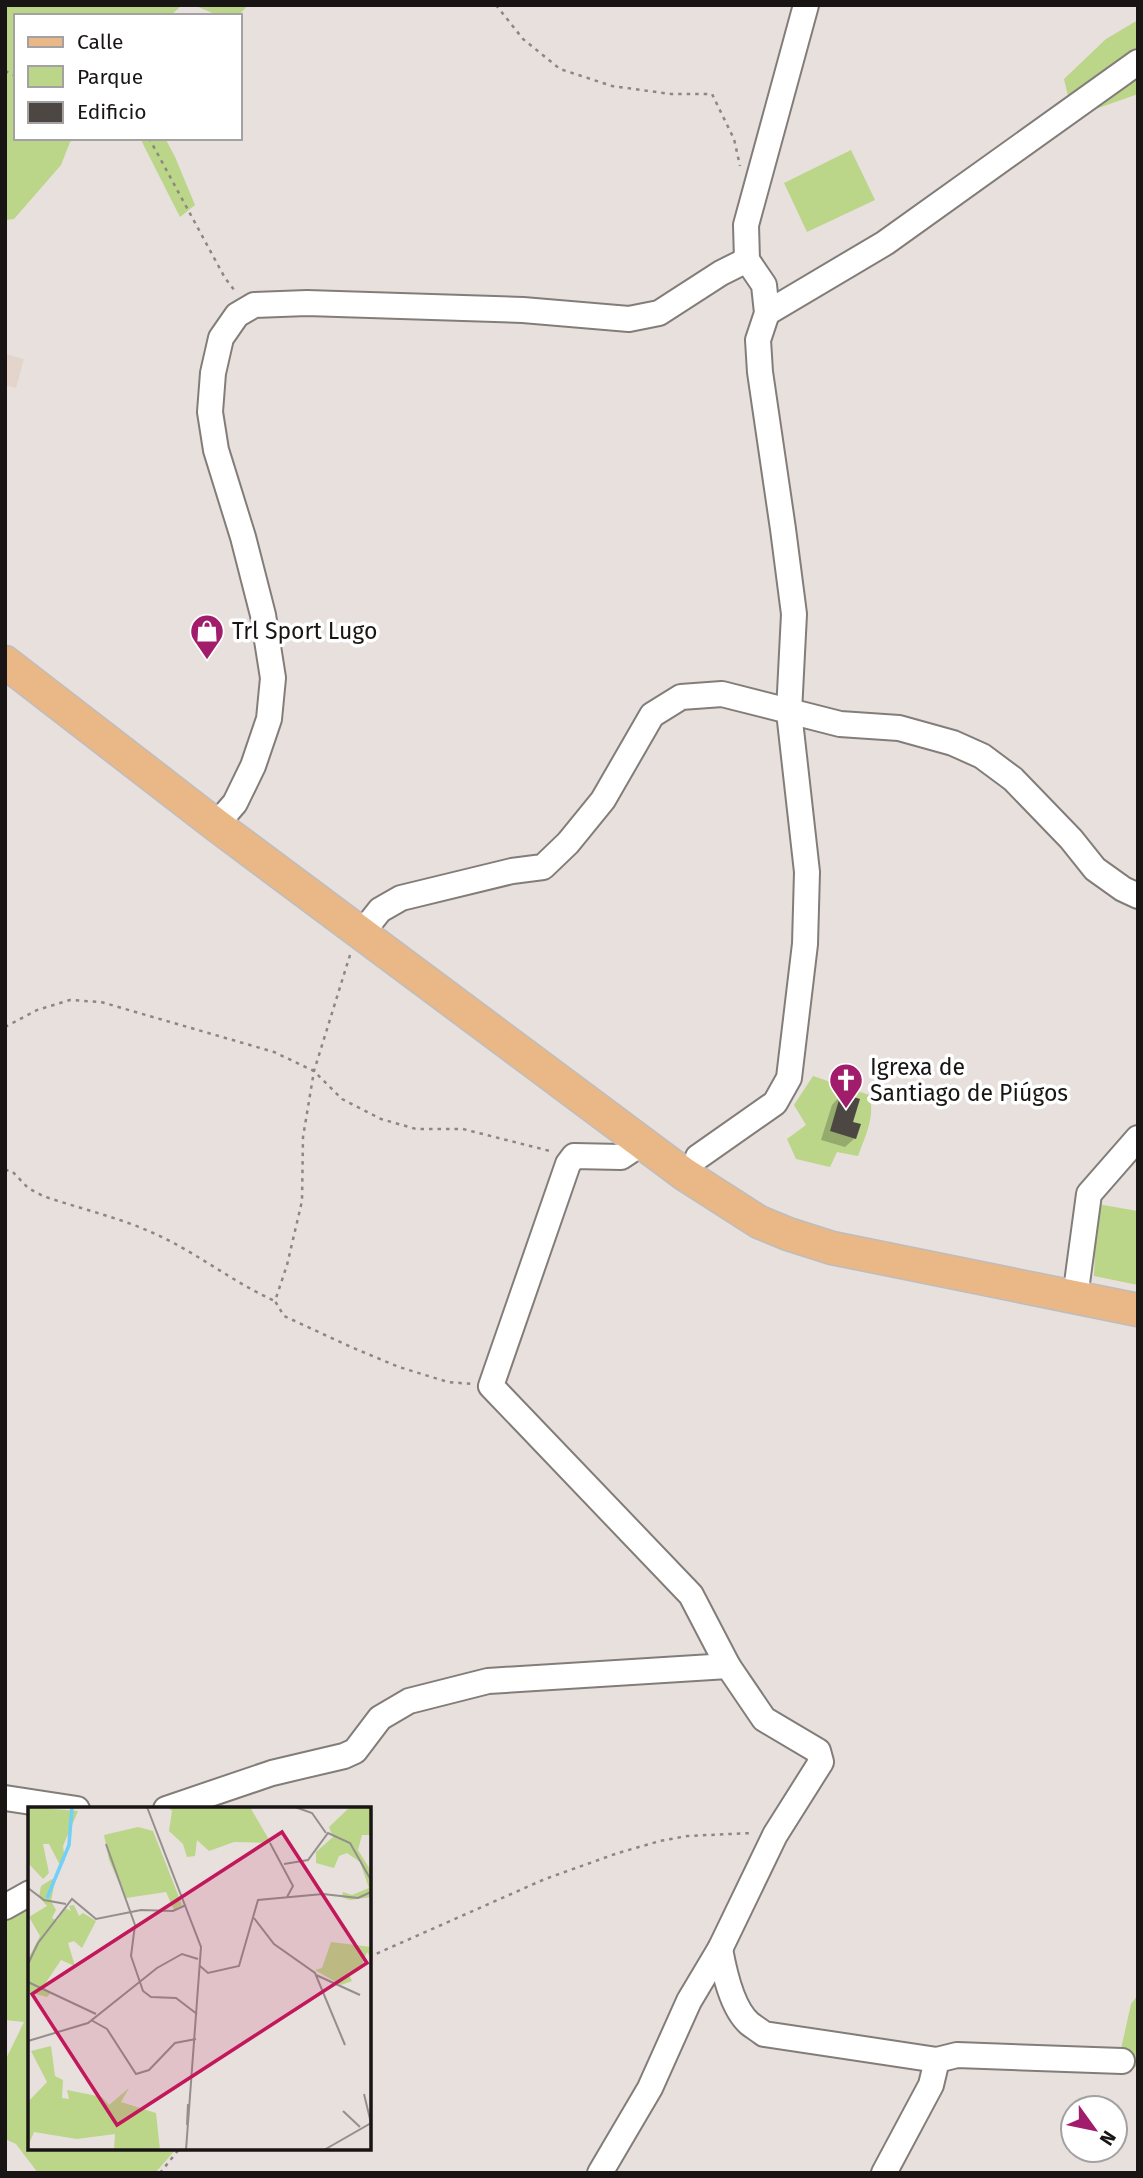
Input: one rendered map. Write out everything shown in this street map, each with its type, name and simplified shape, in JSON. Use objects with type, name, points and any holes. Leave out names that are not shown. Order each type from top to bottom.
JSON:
[{"type":"main road","points":[[5,663],[216,825],[642,1143],[691,1166],[742,1212],[788,1234],[876,1259],[1138,1310]]},
{"type":"street","points":[[691,1166],[775,1103],[789,1078],[805,944],[807,872],[789,712],[794,614],[760,372],[758,340],[767,313],[764,285],[747,260],[746,225],[806,5]]},
{"type":"street","points":[[767,313],[885,243],[1138,62]]},
{"type":"street","points":[[216,825],[234,803],[253,766],[269,719],[273,678],[263,615],[243,537],[216,450],[209,412],[213,373],[221,338],[237,315],[254,305],[307,303],[523,310],[629,319],[659,313],[721,273],[747,260]]},
{"type":"street","points":[[362,934],[380,911],[401,898],[512,871],[543,867],[568,844],[603,800],[652,715],[681,697],[722,694],[840,724],[899,728],[953,743],[982,756],[1013,779],[1071,839],[1095,869],[1138,896]]},
{"type":"street","points":[[1075,1298],[1089,1194],[1138,1138]]},
{"type":"street","points":[[600,2173],[650,2088],[689,2001],[720,1949],[774,1836],[821,1762],[818,1751],[764,1720],[728,1666],[691,1595],[491,1386],[559,1188],[574,1156],[621,1157],[642,1143]]},
{"type":"street","points":[[172,1807],[272,1773],[344,1756],[355,1751],[380,1718],[409,1701],[475,1684],[728,1666]]},
{"type":"street","points":[[5,1798],[64,1807]]},
{"type":"street","points":[[5,1907],[28,1894]]},
{"type":"street","points":[[720,1949],[734,1998],[747,2022],[764,2034],[937,2060],[957,2055],[1122,2061]]},
{"type":"street","points":[[884,2173],[931,2085],[937,2060]]},
{"type":"path","points":[[496,5],[523,39],[560,69],[612,86],[671,94],[712,94],[734,139],[745,190],[752,202]]},
{"type":"path","points":[[150,140],[225,278],[247,309]]},
{"type":"path","points":[[275,1301],[288,1265],[302,1201],[303,1137],[314,1071],[352,950],[362,934]]},
{"type":"path","points":[[5,1027],[37,1010],[70,1000],[101,1002],[274,1052],[314,1071],[342,1099],[382,1119],[416,1129],[463,1129],[574,1156]]},
{"type":"path","points":[[5,1170],[12,1171],[28,1188],[43,1196],[151,1232],[258,1294],[275,1301],[284,1316],[300,1325],[399,1367],[448,1382],[491,1386]]},
{"type":"path","points":[[371,1956],[545,1879],[660,1840],[687,1836],[762,1833],[774,1836]]},
{"type":"path","points":[[160,2173],[178,2150]]},
{"type":"shaded area","points":[[5,354],[24,359],[16,388],[5,385]]},
{"type":"green space","points":[[5,5],[182,5],[172,14],[14,14],[14,140],[74,140],[70,142],[61,165],[14,219],[5,220]]},
{"type":"green space","points":[[194,5],[248,5],[240,14],[214,14]]},
{"type":"green space","points":[[1138,20],[1138,94],[1073,117],[1064,79],[1106,39]]},
{"type":"green space","points":[[141,140],[166,140],[175,157],[195,205],[180,217]]},
{"type":"green space","points":[[851,150],[875,200],[807,232],[784,183]]},
{"type":"green space","points":[[813,1076],[869,1095],[871,1103],[869,1126],[858,1156],[837,1152],[830,1167],[796,1159],[787,1139],[806,1125],[794,1105]]},
{"type":"green space","points":[[1097,1204],[1138,1211],[1138,1285],[1094,1276]]},
{"type":"green space","points":[[28,1892],[28,2150],[175,2150],[155,2173],[38,2173],[16,2144],[5,2139],[5,2061],[24,2022],[5,2020],[5,1908]]},
{"type":"green space","points":[[1138,1995],[1138,2067],[1117,2067],[1131,2004]]},
{"type":"building","name":"Igrexa de Santiago de Piúgos","points":[[841,1093],[860,1099],[853,1122],[861,1124],[856,1139],[830,1131]]},
{"type":"place","name":"Trl Sport Lugo","points":[[207,661]]},
{"type":"place","name":"Igrexa de Santiago de Piúgos","points":[[846,1110]]}]
